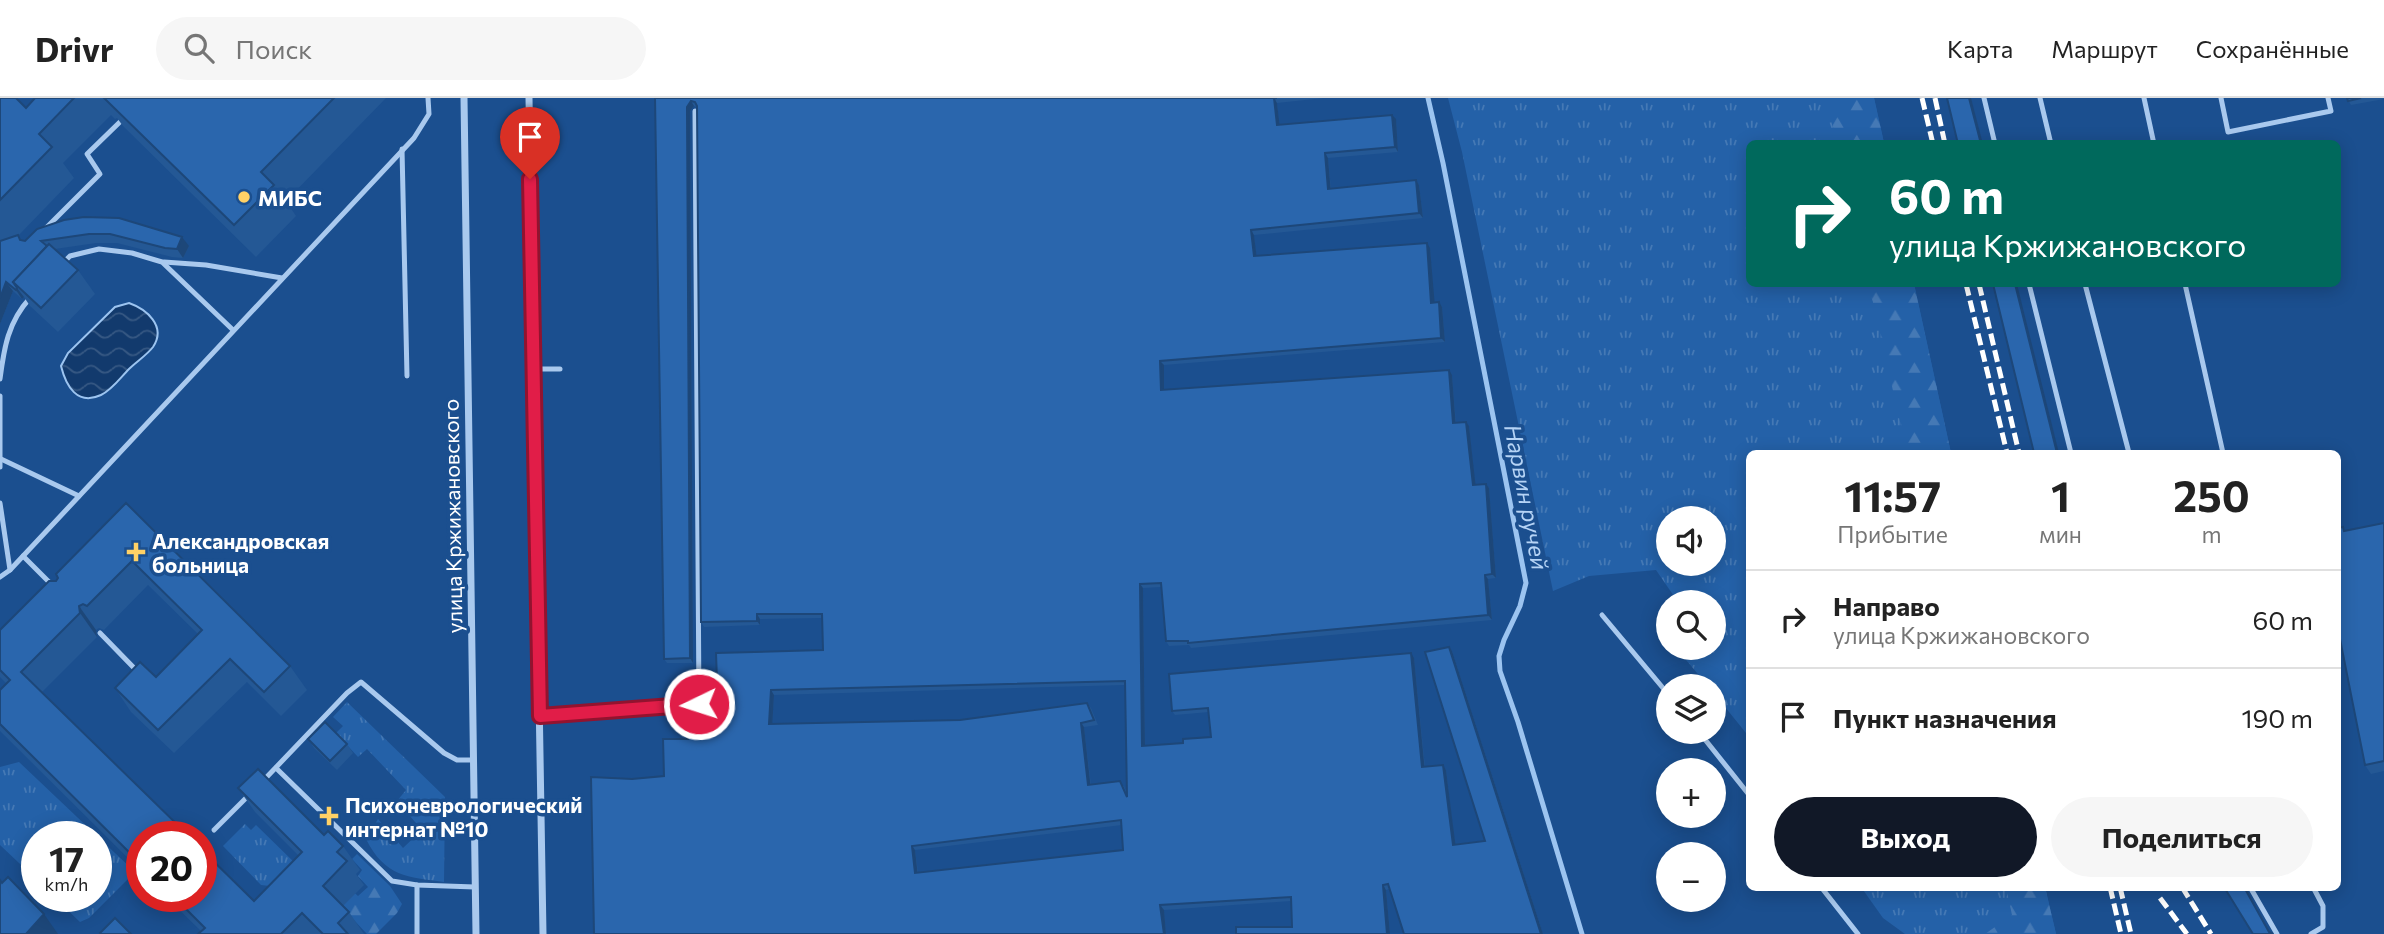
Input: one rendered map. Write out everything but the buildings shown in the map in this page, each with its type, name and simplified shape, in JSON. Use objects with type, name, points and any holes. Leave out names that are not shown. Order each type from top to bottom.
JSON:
[{"type":"street","name":"улица Кржижановского","points":[[464,98],[476,934]]},
{"type":"street","points":[[529,98],[543,934]]},
{"type":"lane","points":[[0,577],[10,570],[422,128],[429,114],[428,98]]},
{"type":"lane","points":[[1984,98],[1994,140]]},
{"type":"lane","points":[[2040,98],[2050,140]]},
{"type":"lane","points":[[2144,98],[2153,140]]},
{"type":"lane","points":[[2221,98],[2228,132],[2331,111],[2328,98]]},
{"type":"lane","points":[[38,236],[100,174],[88,154],[134,108]]},
{"type":"lane","points":[[540,716],[699,704],[695,111]]},
{"type":"lane","points":[[402,149],[407,376]]},
{"type":"lane","points":[[61,265],[70,256],[99,249],[132,253],[162,262],[206,265],[282,278]]},
{"type":"lane","points":[[162,262],[233,330]]},
{"type":"lane","points":[[2030,287],[2070,450]]},
{"type":"lane","points":[[2086,287],[2128,450]]},
{"type":"lane","points":[[2186,287],[2222,450]]},
{"type":"lane","points":[[0,379],[4,343],[16,313],[35,292]]},
{"type":"lane","points":[[534,369],[560,369]]},
{"type":"lane","points":[[0,396],[0,467]]},
{"type":"lane","points":[[1,459],[79,495]]},
{"type":"lane","points":[[0,503],[10,570]]},
{"type":"lane","points":[[23,556],[60,592]]},
{"type":"lane","points":[[1602,615],[1656,680]]},
{"type":"lane","points":[[100,633],[139,673]]},
{"type":"lane","points":[[217,827],[347,694],[362,682],[444,753],[457,760],[473,760]]},
{"type":"lane","points":[[1709,744],[1746,791]]},
{"type":"lane","points":[[276,768],[392,881],[417,885],[475,887]]},
{"type":"lane","points":[[417,885],[417,934]]},
{"type":"lane","points":[[1824,891],[1858,934]]},
{"type":"lane","points":[[2252,891],[2277,934]]},
{"type":"lane","points":[[2311,934],[2323,927],[2323,906],[2315,891]]},
{"type":"green space","points":[[1448,98],[1874,98],[1883,140],[1746,140],[1746,287],[1915,287],[1950,450],[1746,450],[1746,733],[1726,708],[1726,674],[1698,674],[1686,660],[1726,660],[1726,590],[1670,590],[1660,576],[1726,576],[1726,506],[1656,506],[1656,570],[1589,576],[1553,591],[1462,152]]},
{"type":"green space","points":[[1826,98],[1874,98],[1883,140],[1836,140]]},
{"type":"green space","points":[[1870,287],[1915,287],[1950,450],[1906,450]]},
{"type":"green space","points":[[347,702],[445,797],[444,882],[399,873],[373,852],[366,839],[378,819],[403,848],[422,830],[397,801],[406,790],[367,749],[358,757],[336,733],[343,726],[333,717]]},
{"type":"green space","points":[[19,762],[81,821],[21,821],[21,865],[0,845],[0,767]]},
{"type":"green space","points":[[245,824],[251,830],[256,825],[299,867],[279,887],[261,885],[223,846]]},
{"type":"green space","points":[[112,850],[126,863],[126,881],[112,895]]},
{"type":"green space","points":[[357,854],[390,886],[402,904],[397,913],[376,934],[367,934],[336,901],[348,887],[358,896],[368,887],[358,876],[362,870],[352,859]]},
{"type":"green space","points":[[1864,891],[2046,891],[2056,934],[1905,934],[1883,918]]},
{"type":"green space","points":[[2007,891],[2046,891],[2056,934],[1985,934],[2012,915]]},
{"type":"green space","points":[[70,912],[95,912],[89,918],[80,922]]},
{"type":"water","points":[[129,303],[142,309],[153,319],[158,332],[153,347],[105,393],[93,398],[79,396],[66,381],[61,366],[68,353],[115,307]]},
{"type":"waterway","name":"Нарвин ручей","points":[[1428,98],[1526,583],[1520,606],[1499,656],[1500,671],[1582,934]]},
{"type":"railway","points":[[1922,98],[1932,140]]},
{"type":"railway","points":[[1935,98],[1944,140]]},
{"type":"railway","points":[[1967,287],[2006,450]]},
{"type":"railway","points":[[1980,287],[2018,450]]},
{"type":"railway","points":[[2111,891],[2121,934]]},
{"type":"railway","points":[[2121,891],[2131,934]]},
{"type":"railway","points":[[2184,891],[2211,934]]},
{"type":"railway","points":[[2160,898],[2187,934]]},
{"type":"place","name":"МИБС","points":[[244,197]]},
{"type":"place","name":"Александровская больница","points":[[136,552]]},
{"type":"place","name":"Психоневрологический интернат №10","points":[[329,816]]},
{"type":"route","points":[[530,179],[540,716],[699,704]]}]
